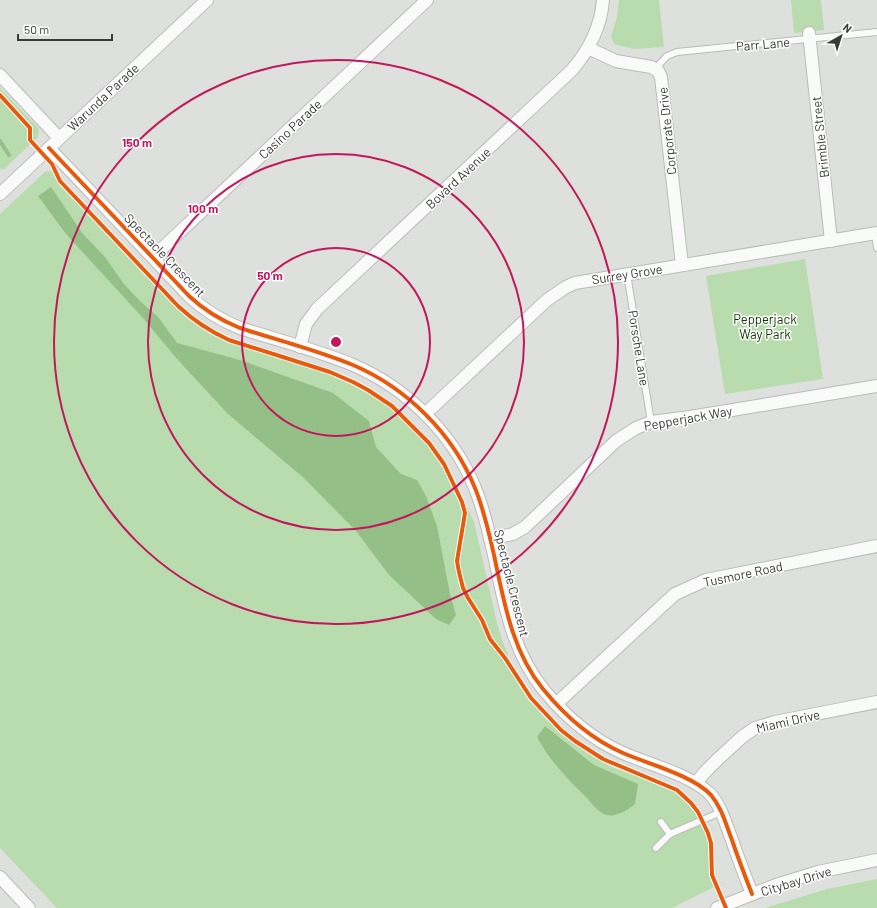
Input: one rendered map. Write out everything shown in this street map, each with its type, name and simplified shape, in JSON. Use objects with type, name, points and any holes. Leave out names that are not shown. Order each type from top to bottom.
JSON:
[{"type":"street","name":"Warunda Parade","points":[[0,194],[207,0]]},
{"type":"street","name":"Casino Parade","points":[[152,257],[427,0]]},
{"type":"street","name":"Bovard Avenue","points":[[300,347],[306,324],[317,309],[563,79],[580,61],[588,48],[597,27],[603,0]]},
{"type":"street","name":"Brimble Street","points":[[809,36],[831,241]]},
{"type":"street","name":"Corporate Drive","points":[[588,48],[616,61],[649,66],[655,69],[661,77],[682,265]]},
{"type":"street","points":[[0,75],[59,138]]},
{"type":"street","name":"Spectacle Crescent","points":[[49,148],[189,296],[215,317],[240,328],[338,360],[367,372],[394,388],[425,414],[446,438],[465,468],[480,502],[514,638],[520,654],[535,679],[572,720],[595,738],[607,745],[696,784],[712,796],[721,812],[752,894]]},
{"type":"street","name":"Surrey Grove","points":[[425,414],[547,300],[566,287],[582,281],[876,233]]},
{"type":"street","name":"Pepperjack Way","points":[[490,539],[513,534],[525,527],[616,441],[631,430],[651,422],[877,386]]},
{"type":"street","name":"Tusmore Road","points":[[556,704],[675,594],[706,580],[877,546]]},
{"type":"street","name":"Miami Drive","points":[[696,784],[704,773],[717,760],[745,734],[755,728],[775,722],[877,702]]},
{"type":"street","name":"Citybay Drive","points":[[717,908],[752,894],[818,872],[877,860]]},
{"type":"street","points":[[0,877],[29,908]]},
{"type":"lane","name":"Parr Lane","points":[[655,69],[667,56],[677,52],[809,36],[877,32]]},
{"type":"lane","points":[[876,233],[877,248]]},
{"type":"lane","name":"Porsche Lane","points":[[627,274],[651,422]]},
{"type":"lane","points":[[656,848],[670,834],[721,812]]},
{"type":"lane","points":[[661,822],[670,834]]},
{"type":"green space","points":[[619,0],[659,0],[664,47],[634,49],[614,44],[611,36],[617,17]]},
{"type":"green space","points":[[791,0],[821,0],[824,30],[794,33]]},
{"type":"green space","points":[[0,88],[39,129],[38,137],[4,169],[0,169]]},
{"type":"green space","points":[[46,171],[52,171],[56,179],[188,319],[211,334],[239,345],[328,374],[354,385],[382,402],[402,418],[434,453],[447,475],[461,505],[467,507],[474,522],[497,623],[508,654],[507,665],[521,688],[542,715],[581,749],[612,767],[661,785],[683,797],[697,815],[708,837],[710,879],[714,887],[672,908],[57,908],[0,848],[0,214]]},
{"type":"green space","name":"Pepperjack Way Park","points":[[805,259],[823,379],[725,394],[706,276]]},
{"type":"green space","points":[[877,879],[877,908],[765,908],[827,889]]},
{"type":"shaded area","points":[[51,187],[83,234],[105,257],[124,284],[159,318],[177,343],[240,360],[333,393],[369,421],[376,447],[401,474],[417,480],[426,496],[437,526],[450,594],[456,615],[449,625],[436,619],[389,575],[356,531],[304,478],[228,414],[178,360],[142,317],[66,234],[38,196]]},
{"type":"shaded area","points":[[545,726],[594,765],[638,784],[635,804],[616,815],[604,814],[597,809],[547,754],[537,737]]},
{"type":"waterway","points":[[0,141],[9,155]]},
{"type":"cycle path","points":[[0,95],[30,128],[30,140],[52,164],[60,181],[189,316],[208,329],[229,340],[330,372],[353,382],[392,406],[429,443],[444,464],[462,502],[465,513],[457,561],[459,572],[463,588],[482,620],[490,639],[505,658],[531,698],[561,730],[603,759],[677,790],[691,803],[698,812],[708,833],[711,843],[712,875],[726,908]]},
{"type":"cycle path","points":[[49,148],[200,306],[226,322],[240,328],[353,365],[392,386],[426,415],[441,431],[454,449],[466,468],[475,488],[486,522],[511,625],[524,659],[532,674],[560,708],[589,734],[623,753],[681,776],[703,788],[711,795],[718,805],[723,817],[752,894]]}]
